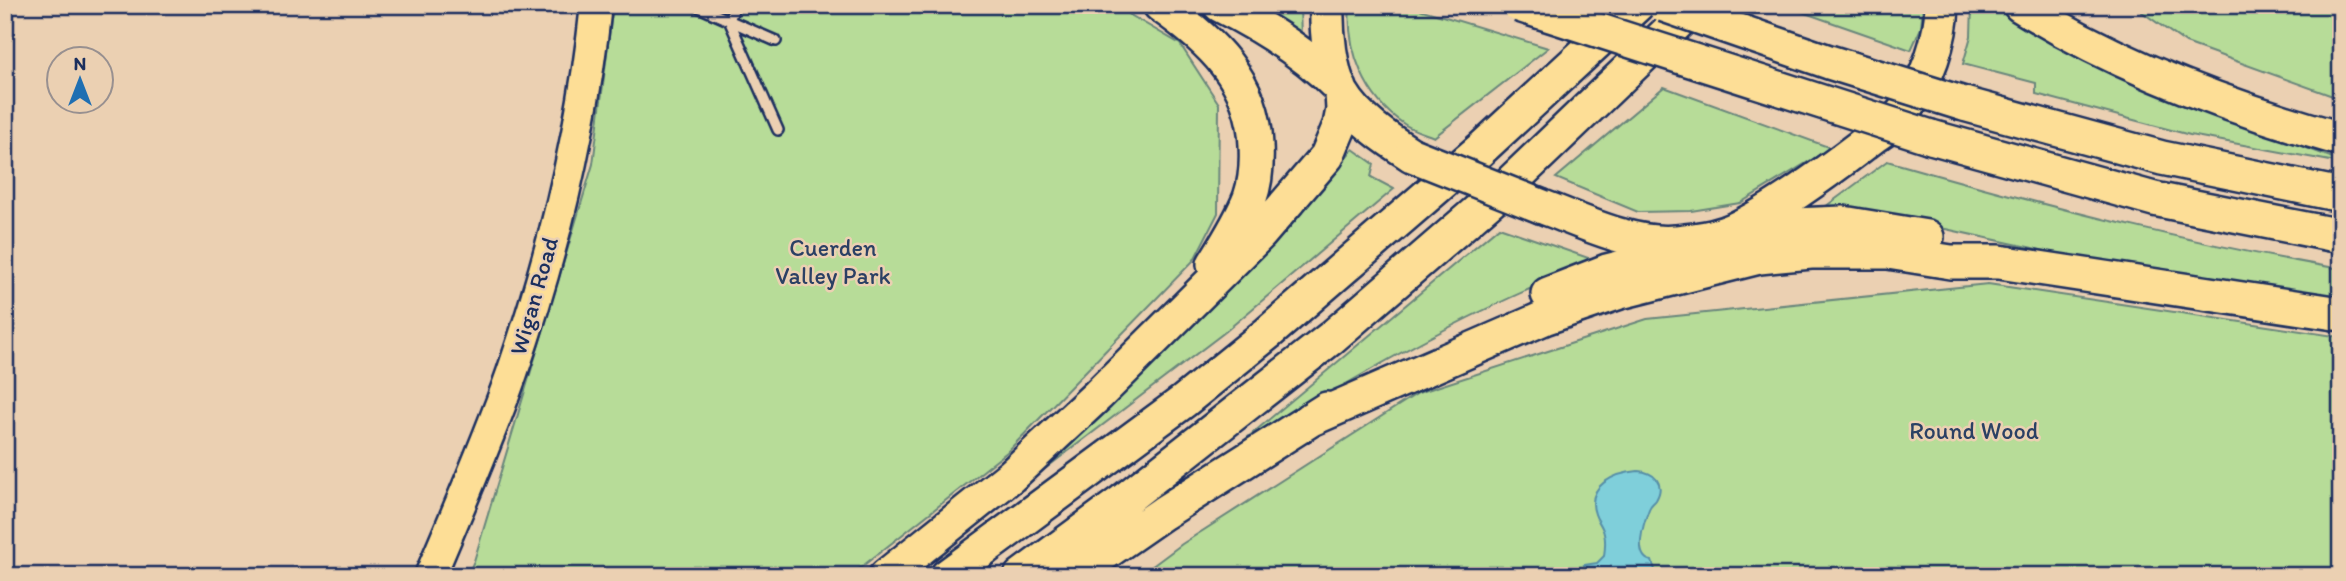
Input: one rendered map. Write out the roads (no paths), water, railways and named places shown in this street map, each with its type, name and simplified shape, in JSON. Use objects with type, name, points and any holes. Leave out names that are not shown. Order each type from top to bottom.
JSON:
[{"type":"highway","points":[[1160,5],[1192,27],[1230,67],[1251,108],[1256,134],[1257,167],[1250,197],[1233,233],[1189,305]]},
{"type":"highway","points":[[1220,5],[1292,46],[1318,65],[1369,123],[1412,155],[1596,226],[1644,240],[1673,242],[1768,226],[1843,223],[1938,240],[1998,262]]},
{"type":"highway","points":[[886,576],[1011,476],[1098,395],[1261,234],[1327,156],[1343,110],[1328,36],[1327,5]]},
{"type":"highway","points":[[1519,5],[1931,137],[2154,198],[2341,236]]},
{"type":"highway","points":[[947,576],[1184,401],[1278,325],[1480,150],[1637,5]]},
{"type":"highway","points":[[1664,5],[1829,62],[1964,104],[2162,158],[2341,195]]},
{"type":"highway","points":[[1021,576],[1123,501],[1331,338],[1509,184],[1696,5]]},
{"type":"highway","points":[[1072,576],[1163,513],[1389,371],[1501,315],[1607,271],[1663,257],[1721,234],[1807,184],[1901,115],[1913,97],[1938,40],[1942,5]]},
{"type":"highway","points":[[2020,5],[2052,25],[2123,61],[2221,100],[2341,139]]},
{"type":"highway","points":[[2068,5],[2106,34],[2221,100]]},
{"type":"highway","points":[[1309,421],[1544,318],[1620,292],[1759,257],[1811,252],[1888,252],[1951,262],[1998,262],[2341,314]]},
{"type":"main road","name":"Wigan Road","points":[[430,576],[511,374],[544,270],[571,164],[600,6]]},
{"type":"lane","points":[[694,5],[776,41]]},
{"type":"lane","points":[[735,5],[729,20],[778,130]]},
{"type":"water","points":[[1638,471],[1653,476],[1660,488],[1650,507],[1641,539],[1642,553],[1652,561],[1657,576],[1589,576],[1584,565],[1597,563],[1604,556],[1605,548],[1603,531],[1595,514],[1594,495],[1604,482],[1620,474]]},
{"type":"park label","name":"Cuerden Valley Park","points":[[833,262]]},
{"type":"park label","name":"Round Wood","points":[[1974,431]]}]
